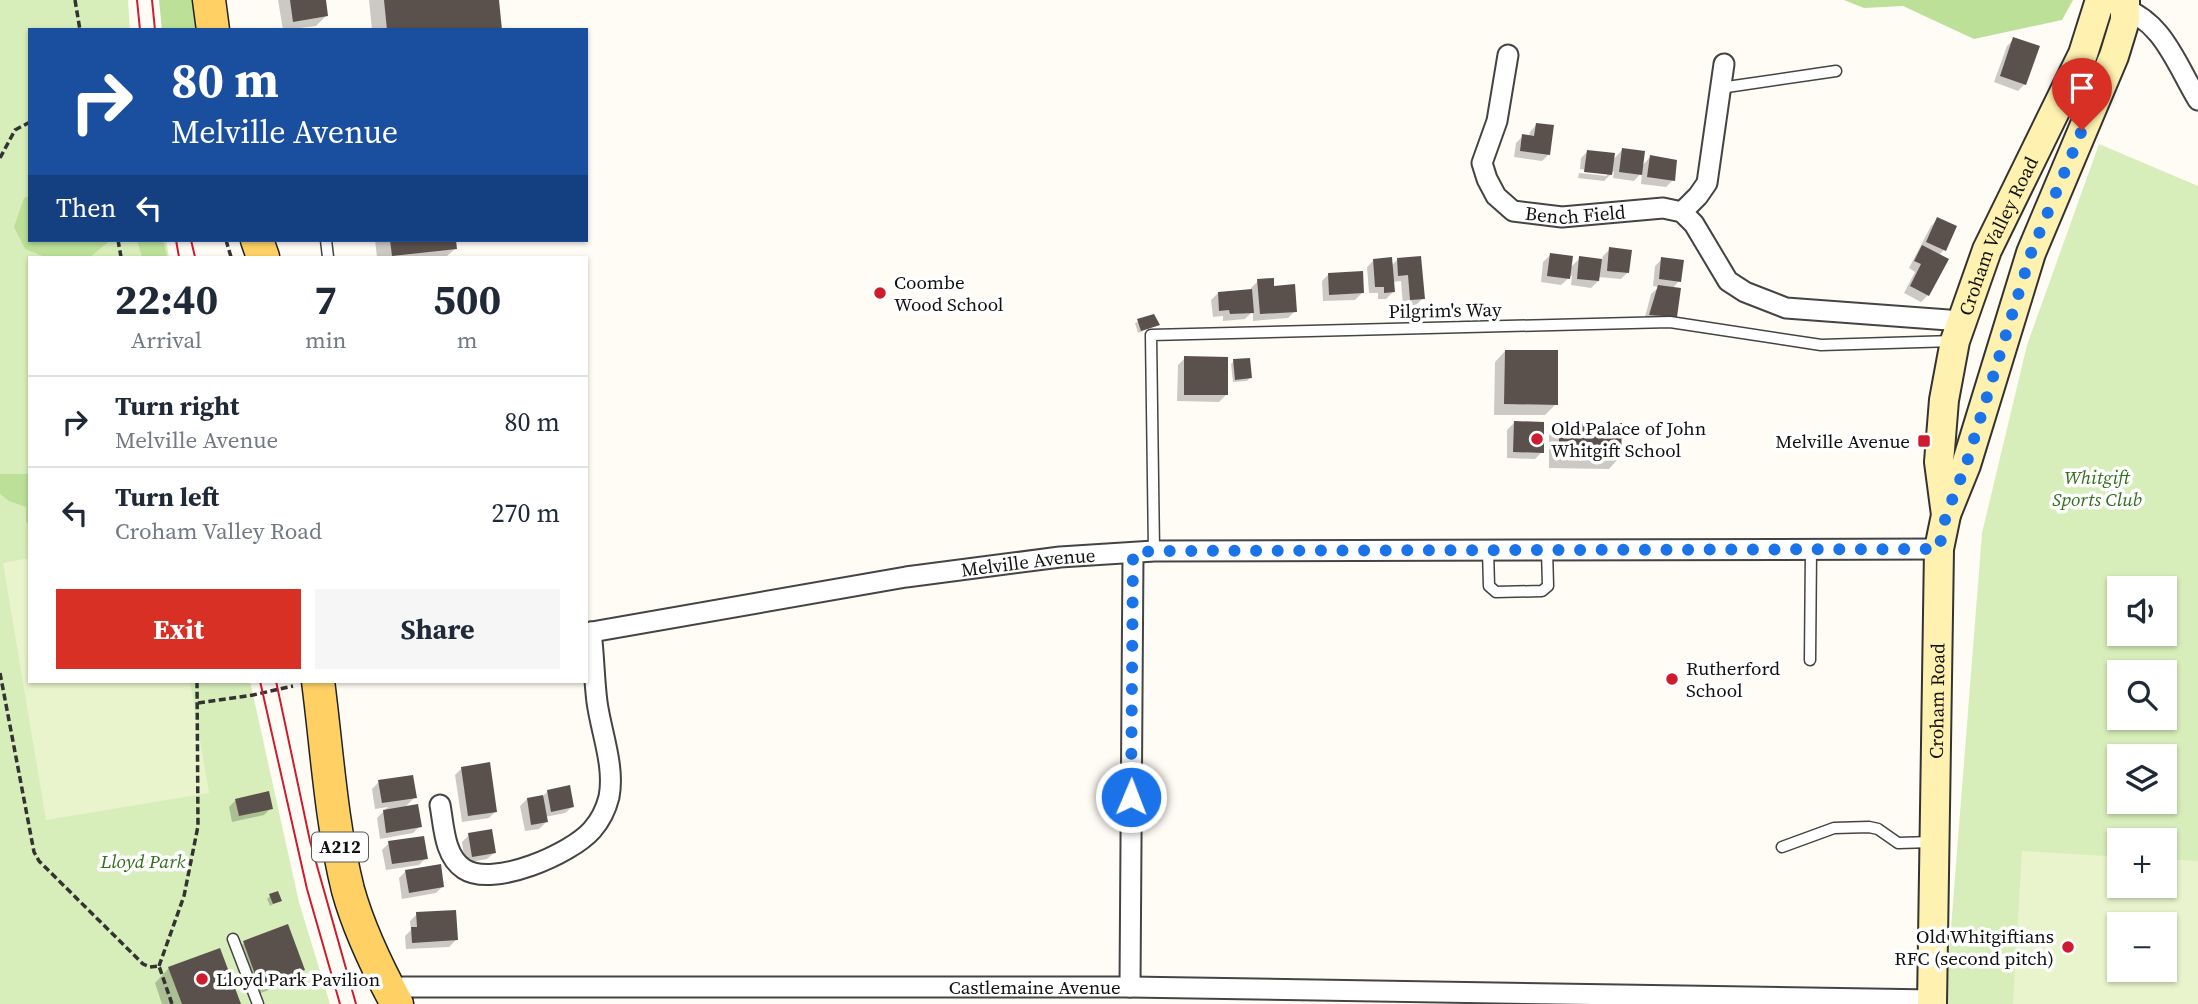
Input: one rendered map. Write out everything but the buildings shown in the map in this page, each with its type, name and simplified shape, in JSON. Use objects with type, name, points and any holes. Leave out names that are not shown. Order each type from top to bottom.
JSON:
[{"type":"main road","points":[[209,0],[213,28]]},
{"type":"main road","name":"A212","points":[[312,683],[348,889],[363,934],[393,997]]},
{"type":"street","points":[[2112,2],[2140,16],[2165,39],[2198,100]]},
{"type":"street","name":"Croham Valley Road","points":[[1944,400],[1958,331],[1987,250],[2083,54],[2112,2],[2125,20],[2114,56],[2031,253],[1966,465],[1946,515]]},
{"type":"street","name":"Bench Field","points":[[1508,55],[1497,121],[1482,163],[1496,196],[1513,211],[1562,217],[1663,208],[1682,212]]},
{"type":"street","points":[[1724,64],[1707,183],[1682,212],[1694,224],[1728,281],[1745,292],[1786,308],[1958,331]]},
{"type":"street","name":"Croham Road","points":[[1933,1002],[1939,549],[1946,515],[1940,462],[1944,400]]},
{"type":"street","name":"Melville Avenue","points":[[588,632],[906,577],[1060,557],[1154,551],[1939,549]]},
{"type":"street","points":[[1129,987],[1133,553]]},
{"type":"street","points":[[440,805],[447,843],[453,858],[464,869],[481,873],[538,873],[591,831],[602,816],[609,796],[608,766],[588,632]]},
{"type":"street","name":"Castlemaine Avenue","points":[[393,997],[403,987],[665,988],[897,995],[1129,987],[1933,1002]]},
{"type":"lane","points":[[1720,88],[1836,71]]},
{"type":"lane","name":"Pilgrim's Way","points":[[1154,551],[1152,335],[1670,322],[1821,345],[1958,331]]},
{"type":"lane","points":[[1488,550],[1489,586],[1496,592],[1546,589],[1547,550]]},
{"type":"lane","points":[[1811,550],[1811,660]]},
{"type":"lane","points":[[1782,847],[1834,828],[1878,829],[1898,843],[1936,842]]},
{"type":"lane","points":[[233,939],[258,1004]]},
{"type":"path","points":[[75,0],[80,28]]},
{"type":"path","points":[[0,158],[15,130],[28,123]]},
{"type":"path","points":[[0,673],[34,852],[39,861],[143,964],[150,967],[159,966]]},
{"type":"path","points":[[172,1004],[159,966],[184,896],[197,838],[197,683]]},
{"type":"path","points":[[198,703],[307,683]]},
{"type":"green space","name":"Lloyd Park","points":[[0,0],[128,0],[130,28],[28,28],[28,242],[166,242],[169,256],[28,256],[28,683],[250,683],[299,902],[330,1004],[0,1004]]},
{"type":"green space","points":[[159,0],[193,0],[196,28],[162,28]]},
{"type":"green space","points":[[1844,0],[2073,0],[2062,20],[1974,39],[1903,6],[1864,8]]},
{"type":"green space","name":"Whitgift Sports Club","points":[[2099,144],[2198,186],[2198,1004],[1945,1004],[1982,533],[2027,345]]},
{"type":"green space","points":[[28,197],[28,242],[109,242],[91,256],[42,256],[25,249],[14,227],[24,198]]},
{"type":"green space","points":[[138,242],[163,242],[167,256],[142,256]]},
{"type":"green space","points":[[0,474],[27,474],[28,524],[26,507],[9,501],[0,494]]},
{"type":"green space","points":[[28,558],[28,683],[190,683],[209,793],[46,820],[3,563]]},
{"type":"green space","name":"Old Whitgiftians RFC (second pitch)","points":[[2022,851],[2107,856],[2107,898],[2177,898],[2177,860],[2198,861],[2198,1004],[2013,1004]]},
{"type":"tram line","points":[[137,0],[140,28]]},
{"type":"tram line","points":[[152,0],[155,28]]},
{"type":"tram line","points":[[176,242],[179,256]]},
{"type":"tram line","points":[[191,242],[195,256]]},
{"type":"tram line","points":[[260,683],[307,889],[340,1004]]},
{"type":"tram line","points":[[276,683],[310,841],[356,1004]]},
{"type":"place","name":"Coombe Wood School","points":[[880,293]]},
{"type":"place","name":"Old Palace of John Whitgift School","points":[[1537,439]]},
{"type":"place","name":"Melville Avenue","points":[[1924,441]]},
{"type":"place","name":"Rutherford School","points":[[1672,679]]},
{"type":"place","name":"Old Whitgiftians RFC (second pitch)","points":[[2068,947]]},
{"type":"place","name":"Lloyd Park Pavilion","points":[[202,979]]},
{"type":"route","points":[[1131,797],[1133,553],[1939,549],[1946,515],[1966,465],[2031,253],[2082,130]]}]
